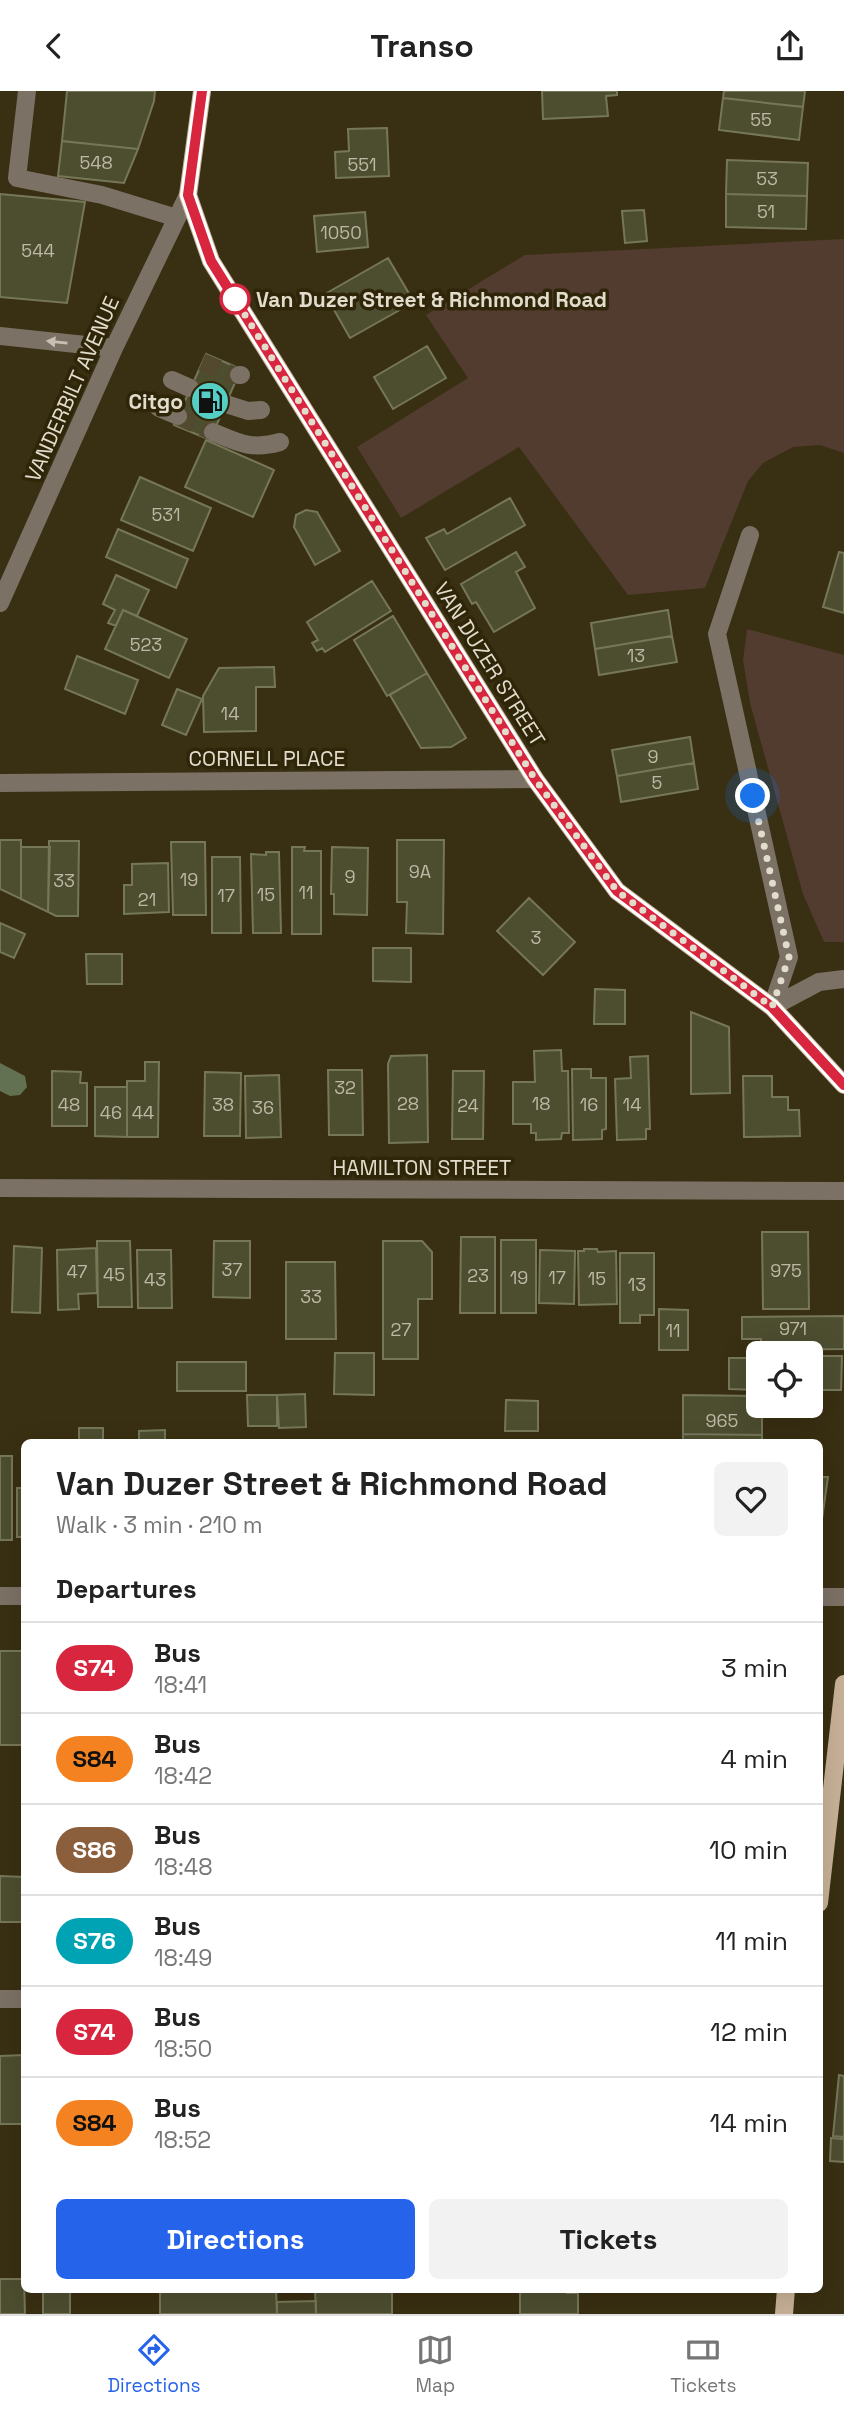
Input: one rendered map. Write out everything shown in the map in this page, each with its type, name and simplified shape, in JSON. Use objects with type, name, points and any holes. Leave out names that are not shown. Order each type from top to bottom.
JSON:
[{"type":"main road","points":[[188,195],[202,91]]},
{"type":"main road","name":"VAN DUZER STREET","points":[[188,195],[211,261],[535,779],[617,891],[772,1007],[844,1085]]},
{"type":"main road","points":[[823,1868],[844,1684]]},
{"type":"main road","points":[[784,2314],[786,2293]]},
{"type":"street","points":[[27,91],[17,178],[102,195],[177,218]]},
{"type":"street","name":"VANDERBILT AVENUE","points":[[0,603],[114,348],[188,195]]},
{"type":"street","points":[[0,336],[114,348]]},
{"type":"street","points":[[172,380],[190,388]]},
{"type":"street","points":[[226,404],[248,411],[261,410]]},
{"type":"street","points":[[159,408],[178,416]]},
{"type":"street","points":[[214,432],[252,446],[280,442]]},
{"type":"street","points":[[750,535],[718,634],[789,957],[772,1007]]},
{"type":"street","name":"CORNELL PLACE","points":[[0,783],[535,779]]},
{"type":"street","points":[[772,1007],[819,982],[844,979]]},
{"type":"street","name":"HAMILTON STREET","points":[[0,1188],[844,1191]]},
{"type":"street","points":[[0,1596],[21,1596]]},
{"type":"street","points":[[823,1597],[844,1597]]},
{"type":"street","points":[[0,1999],[21,1999]]},
{"type":"shaded area","points":[[844,239],[844,453],[820,445],[793,447],[763,463],[748,481],[705,588],[628,595],[519,447],[401,518],[357,447],[468,378],[426,315],[525,255]]},
{"type":"shaded area","points":[[747,629],[844,655],[844,942],[824,942],[803,894],[750,703],[743,660]]},
{"type":"shaded area","points":[[0,1063],[25,1076],[27,1087],[20,1095],[10,1096],[0,1091]]},
{"type":"building","points":[[67,91],[155,91],[138,149],[62,141]]},
{"type":"building","points":[[542,91],[617,91],[617,95],[606,96],[608,116],[543,119]]},
{"type":"building","points":[[724,91],[805,91],[803,107],[723,98]]},
{"type":"building","points":[[723,98],[803,107],[799,140],[719,130]]},
{"type":"building","points":[[387,128],[389,176],[336,178],[335,152],[349,151],[348,129]]},
{"type":"building","points":[[62,141],[138,149],[124,183],[58,176]]},
{"type":"building","points":[[727,160],[808,163],[807,196],[726,194]]},
{"type":"building","points":[[0,194],[85,202],[67,303],[0,297]]},
{"type":"building","points":[[726,194],[807,196],[806,229],[726,227]]},
{"type":"building","points":[[644,210],[647,241],[625,243],[622,211]]},
{"type":"building","points":[[365,212],[368,247],[317,252],[314,216]]},
{"type":"building","points":[[388,258],[414,302],[350,338],[325,294]]},
{"type":"building","points":[[427,346],[446,378],[393,409],[374,377]]},
{"type":"building","points":[[206,354],[241,369],[210,440],[174,425]]},
{"type":"building","points":[[206,440],[274,470],[253,517],[185,487]]},
{"type":"building","points":[[140,477],[211,508],[193,551],[121,520]]},
{"type":"building","points":[[510,498],[525,525],[445,570],[426,538],[444,529],[447,534]]},
{"type":"building","points":[[306,510],[317,512],[340,551],[315,565],[294,527],[296,515]]},
{"type":"building","points":[[118,529],[188,559],[176,588],[106,557]]},
{"type":"building","points":[[516,552],[525,567],[516,572],[535,608],[494,632],[476,602],[472,604],[461,584]]},
{"type":"building","points":[[839,552],[844,553],[844,613],[823,607]]},
{"type":"building","points":[[116,575],[149,590],[137,616],[123,610],[116,626],[108,623],[115,610],[103,604]]},
{"type":"building","points":[[372,581],[391,611],[325,652],[322,648],[317,651],[312,643],[318,640],[307,622]]},
{"type":"building","points":[[123,610],[187,639],[169,678],[105,649]]},
{"type":"building","points":[[668,610],[672,636],[595,649],[591,623]]},
{"type":"building","points":[[393,616],[427,673],[387,696],[354,640]]},
{"type":"building","points":[[672,636],[677,662],[599,675],[595,649]]},
{"type":"building","points":[[77,656],[138,680],[125,714],[65,689]]},
{"type":"building","points":[[274,667],[275,687],[256,687],[256,731],[204,732],[203,696],[219,668]]},
{"type":"building","points":[[427,673],[466,738],[451,747],[421,748],[390,695]]},
{"type":"building","points":[[177,689],[202,699],[186,735],[162,725]]},
{"type":"building","points":[[690,737],[694,763],[617,776],[612,750]]},
{"type":"building","points":[[694,763],[698,789],[621,802],[617,776]]},
{"type":"building","points":[[0,840],[21,840],[21,899],[0,889]]},
{"type":"building","points":[[397,840],[444,840],[443,934],[406,933],[407,902],[397,902]]},
{"type":"building","points":[[49,841],[79,841],[78,916],[56,916],[48,912]]},
{"type":"building","points":[[171,842],[205,842],[206,915],[173,915]]},
{"type":"building","points":[[21,847],[50,847],[48,912],[21,899]]},
{"type":"building","points":[[292,847],[305,847],[304,851],[321,851],[321,934],[292,934]]},
{"type":"building","points":[[332,847],[368,848],[367,915],[334,914],[334,894],[331,894]]},
{"type":"building","points":[[266,852],[279,852],[281,933],[253,933],[251,854],[266,855]]},
{"type":"building","points":[[212,857],[240,857],[241,933],[212,933]]},
{"type":"building","points":[[168,863],[169,912],[124,914],[124,885],[132,885],[132,864]]},
{"type":"building","points":[[529,898],[575,942],[543,975],[497,931]]},
{"type":"building","points":[[0,923],[25,934],[14,958],[0,952]]},
{"type":"building","points":[[373,948],[411,948],[411,982],[373,981]]},
{"type":"building","points":[[86,954],[122,954],[122,984],[87,984]]},
{"type":"building","points":[[595,989],[625,990],[625,1024],[594,1024]]},
{"type":"building","points":[[691,1012],[729,1027],[730,1093],[691,1094]]},
{"type":"building","points":[[561,1050],[562,1071],[568,1071],[569,1133],[562,1133],[561,1139],[536,1140],[536,1133],[531,1133],[531,1124],[513,1124],[513,1082],[535,1082],[534,1051]]},
{"type":"building","points":[[427,1055],[428,1142],[389,1143],[388,1064],[391,1056]]},
{"type":"building","points":[[648,1056],[650,1129],[646,1129],[646,1139],[617,1140],[615,1079],[631,1078],[630,1057]]},
{"type":"building","points":[[145,1062],[159,1062],[158,1137],[127,1137],[127,1081],[145,1081]]},
{"type":"building","points":[[572,1069],[591,1069],[591,1078],[606,1078],[606,1129],[602,1130],[602,1139],[573,1140]]},
{"type":"building","points":[[328,1070],[362,1070],[363,1135],[329,1135]]},
{"type":"building","points":[[52,1071],[81,1072],[80,1083],[87,1083],[87,1126],[52,1126]]},
{"type":"building","points":[[453,1071],[484,1071],[483,1139],[452,1139]]},
{"type":"building","points":[[205,1072],[241,1073],[240,1136],[204,1136]]},
{"type":"building","points":[[279,1075],[281,1137],[246,1138],[245,1076]]},
{"type":"building","points":[[743,1076],[772,1076],[772,1097],[788,1097],[788,1110],[799,1110],[800,1136],[744,1137]]},
{"type":"building","points":[[95,1087],[127,1087],[127,1137],[95,1136]]},
{"type":"building","points":[[762,1232],[808,1232],[809,1309],[763,1309]]},
{"type":"building","points":[[461,1237],[495,1237],[495,1313],[460,1313]]},
{"type":"building","points":[[501,1240],[536,1240],[536,1313],[501,1313]]},
{"type":"building","points":[[97,1241],[130,1241],[132,1307],[98,1307]]},
{"type":"building","points":[[214,1241],[250,1241],[250,1298],[213,1297]]},
{"type":"building","points":[[383,1241],[422,1241],[432,1252],[432,1299],[418,1299],[418,1359],[383,1359]]},
{"type":"building","points":[[14,1246],[42,1248],[40,1313],[12,1312]]},
{"type":"building","points":[[96,1248],[97,1293],[78,1294],[79,1309],[58,1310],[57,1250]]},
{"type":"building","points":[[597,1249],[598,1252],[616,1251],[617,1304],[579,1305],[578,1251]]},
{"type":"building","points":[[137,1250],[171,1250],[172,1308],[138,1308]]},
{"type":"building","points":[[540,1250],[575,1251],[574,1304],[539,1303]]},
{"type":"building","points":[[620,1253],[654,1253],[654,1315],[640,1315],[640,1323],[620,1323]]},
{"type":"building","points":[[286,1262],[335,1262],[336,1339],[286,1339]]},
{"type":"building","points":[[659,1309],[688,1310],[688,1350],[659,1350]]},
{"type":"building","points":[[844,1316],[844,1349],[823,1349],[823,1341],[742,1339],[742,1317]]},
{"type":"building","points":[[335,1353],[374,1353],[374,1395],[334,1394]]},
{"type":"building","points":[[823,1356],[842,1356],[841,1390],[823,1390]]},
{"type":"building","points":[[729,1358],[746,1358],[746,1390],[729,1389]]},
{"type":"building","points":[[177,1362],[246,1362],[246,1391],[177,1391]]},
{"type":"building","points":[[305,1394],[306,1427],[279,1428],[277,1395]]},
{"type":"building","points":[[247,1395],[277,1395],[277,1426],[248,1426]]},
{"type":"building","points":[[683,1395],[746,1396],[746,1418],[762,1418],[762,1435],[683,1434]]},
{"type":"building","points":[[506,1400],[538,1401],[538,1431],[505,1431]]},
{"type":"building","points":[[79,1428],[103,1428],[103,1439],[79,1439]]},
{"type":"building","points":[[165,1430],[165,1439],[139,1439],[139,1431]]},
{"type":"building","points":[[683,1434],[762,1435],[762,1439],[683,1439]]},
{"type":"building","points":[[0,1456],[12,1456],[12,1540],[0,1540]]},
{"type":"building","points":[[823,1477],[828,1477],[823,1512]]},
{"type":"building","points":[[17,1488],[21,1488],[21,1537],[17,1537]]},
{"type":"building","points":[[0,1651],[21,1651],[21,1745],[0,1745]]},
{"type":"building","points":[[0,1876],[21,1877],[21,1922],[0,1922]]},
{"type":"building","points":[[21,2055],[21,2124],[0,2124],[0,2056]]},
{"type":"building","points":[[839,2075],[844,2076],[844,2137],[833,2136]]},
{"type":"building","points":[[831,2138],[844,2139],[844,2162],[830,2161]]},
{"type":"building","points":[[0,2279],[21,2279],[25,2314],[0,2314]]},
{"type":"building","points":[[43,2293],[70,2293],[70,2314],[43,2314]]},
{"type":"building","points":[[160,2293],[276,2293],[277,2314],[160,2314]]},
{"type":"building","points":[[315,2293],[392,2293],[392,2314],[316,2314]]},
{"type":"building","points":[[520,2293],[578,2293],[578,2314],[520,2314]]},
{"type":"building","points":[[316,2301],[316,2314],[277,2314],[277,2302]]},
{"type":"tunnel","points":[[202,362],[239,375]]},
{"type":"tunnel","points":[[190,388],[226,404]]},
{"type":"tunnel","points":[[178,416],[213,432]]},
{"type":"bus line","name":"S74","points":[[202,91],[188,195],[211,261],[535,779],[617,891],[772,1007],[844,1085]]},
{"type":"place","name":"Van Duzer Street & Richmond Road","points":[[235,299]]},
{"type":"place","name":"Citgo","points":[[210,401]]},
{"type":"route","points":[[235,299],[230,291],[535,779],[617,891],[772,1007],[789,957],[753,796]]}]
